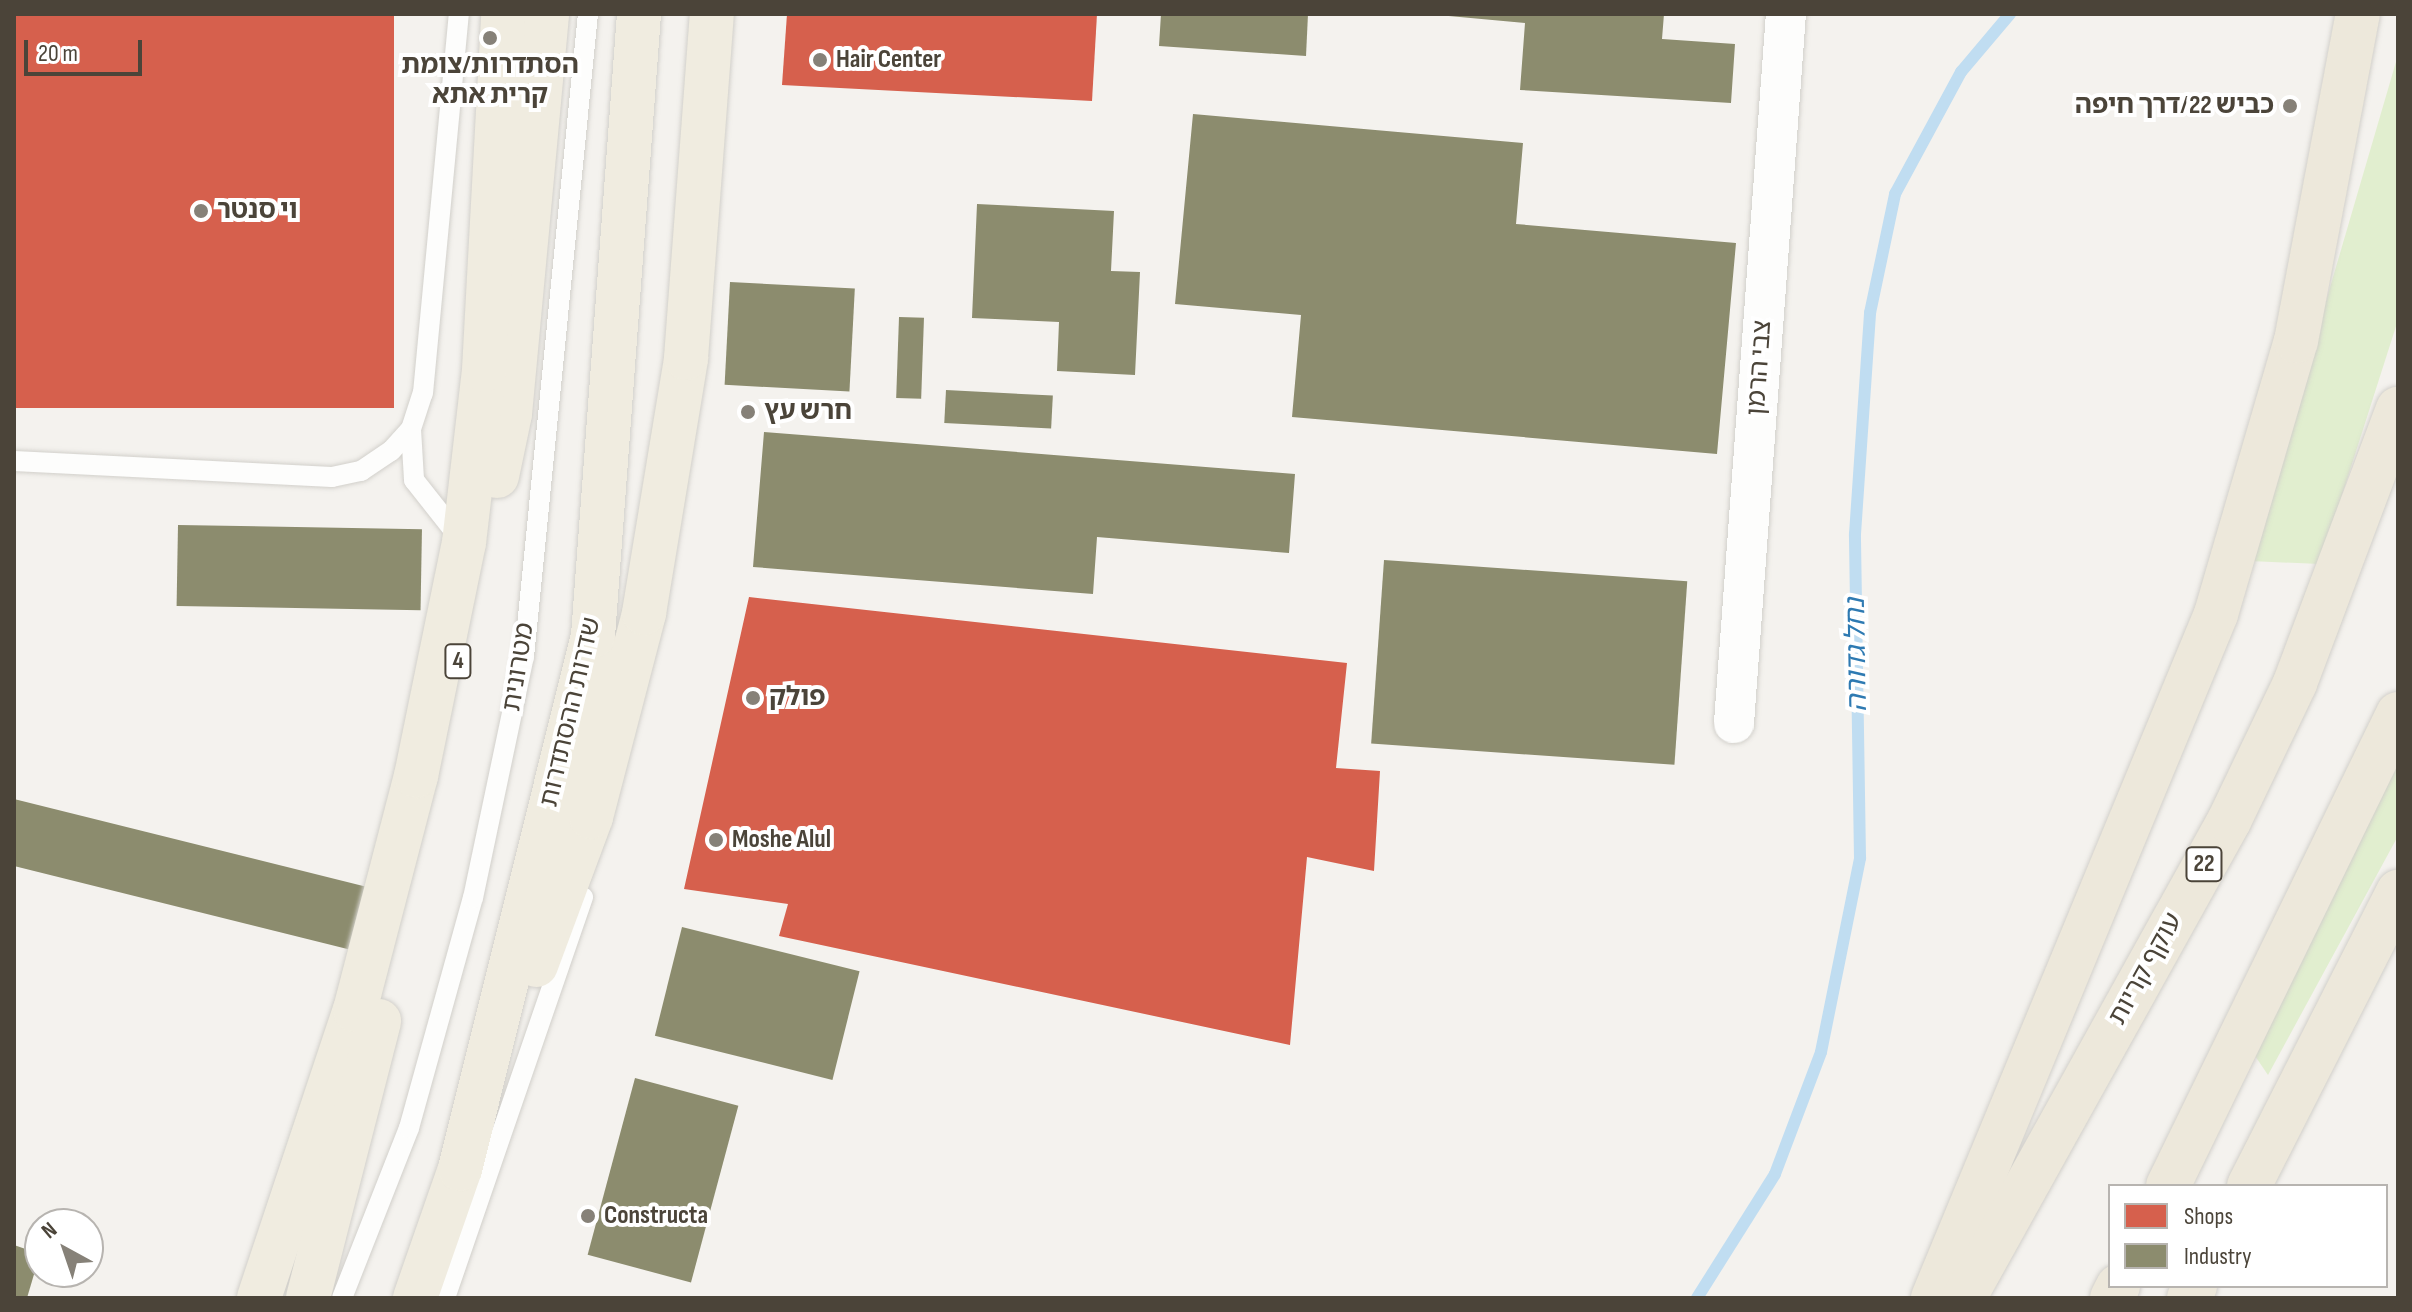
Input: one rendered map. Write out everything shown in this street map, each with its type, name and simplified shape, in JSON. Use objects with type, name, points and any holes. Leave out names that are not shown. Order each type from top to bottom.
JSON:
[{"type":"highway","points":[[259,1298],[355,1010],[416,776],[464,543],[484,370],[503,14]]},
{"type":"highway","name":"4","points":[[308,1298],[377,1030],[510,414],[547,14]]},
{"type":"highway","name":"שדרות ההסתדרות","points":[[415,1298],[460,1169],[593,636],[639,14]]},
{"type":"highway","points":[[1933,1298],[2216,614],[2296,341],[2358,14]]},
{"type":"highway","points":[[460,1169],[591,817],[644,613],[686,358],[711,27]]},
{"type":"highway","name":"עוקף קריות","points":[[1964,1298],[2229,821],[2295,683],[2398,409]]},
{"type":"highway","points":[[2169,1184],[2398,714]]},
{"type":"highway","points":[[2250,1184],[2398,892]]},
{"type":"street","name":"צבי הרמן","points":[[1734,723],[1786,14]]},
{"type":"lane","points":[[459,14],[435,310],[411,429],[414,480],[464,543]]},
{"type":"lane","name":"מטרונית","points":[[342,1298],[414,1112],[473,898],[524,657],[588,14]]},
{"type":"lane","points":[[445,1298],[610,816],[661,606],[700,352],[711,27]]},
{"type":"lane","points":[[14,461],[332,477],[361,471],[411,429]]},
{"type":"green space","points":[[2398,55],[2398,320],[2320,564],[2250,561]]},
{"type":"green space","points":[[2398,748],[2398,836],[2268,1075],[2251,1050]]},
{"type":"building: Shops","name":"וי סנטר","points":[[14,14],[394,14],[394,408],[14,408]]},
{"type":"building: Shops","points":[[787,14],[1097,14],[1092,101],[782,85]]},
{"type":"building: Shops","points":[[749,597],[1347,663],[1336,768],[1380,771],[1374,871],[1307,857],[1290,1045],[779,936],[788,904],[684,889]]},
{"type":"building: Industry","points":[[1161,14],[1308,14],[1306,56],[1159,46]]},
{"type":"building: Industry","points":[[1427,14],[1664,14],[1662,39],[1735,44],[1731,103],[1520,90],[1525,23]]},
{"type":"building: Industry","points":[[1193,114],[1523,143],[1516,224],[1736,243],[1717,454],[1292,417],[1301,315],[1175,304]]},
{"type":"building: Industry","points":[[977,204],[1114,211],[1111,271],[1140,272],[1135,375],[1057,371],[1059,322],[972,318]]},
{"type":"building: Industry","points":[[730,282],[855,289],[849,391],[725,385]]},
{"type":"building: Industry","points":[[899,317],[924,318],[921,399],[896,398]]},
{"type":"building: Industry","points":[[946,390],[1053,396],[1051,429],[944,423]]},
{"type":"building: Industry","points":[[764,432],[1295,474],[1289,553],[1097,537],[1093,594],[753,567]]},
{"type":"building: Industry","points":[[178,525],[422,529],[421,610],[177,606]]},
{"type":"building: Industry","points":[[1384,560],[1687,581],[1674,765],[1371,744]]},
{"type":"building: Industry","points":[[14,799],[369,888],[353,951],[14,866]]},
{"type":"building: Industry","points":[[682,927],[860,971],[832,1080],[655,1036]]},
{"type":"building: Industry","points":[[635,1078],[738,1106],[691,1282],[588,1255]]},
{"type":"building: Industry","points":[[14,1245],[24,1248],[24,1288],[30,1288],[27,1298],[14,1298]]},
{"type":"waterway","name":"נחל גדורה","points":[[1697,1298],[1775,1174],[1821,1052],[1860,858],[1855,534],[1870,313],[1895,194],[1961,72],[2010,14]]},
{"type":"place","name":"הסתדרות/צומת קרית אתא","points":[[490,38]]},
{"type":"place","name":"Hair Center","points":[[820,60]]},
{"type":"place","name":"כביש 22/דרך חיפה","points":[[2290,106]]},
{"type":"place","name":"וי סנטר","points":[[201,211]]},
{"type":"place","name":"חרש עץ","points":[[748,412]]},
{"type":"place","name":"פולק","points":[[753,698]]},
{"type":"place","name":"Moshe Alul","points":[[716,840]]},
{"type":"place","name":"Constructa","points":[[588,1216]]}]
